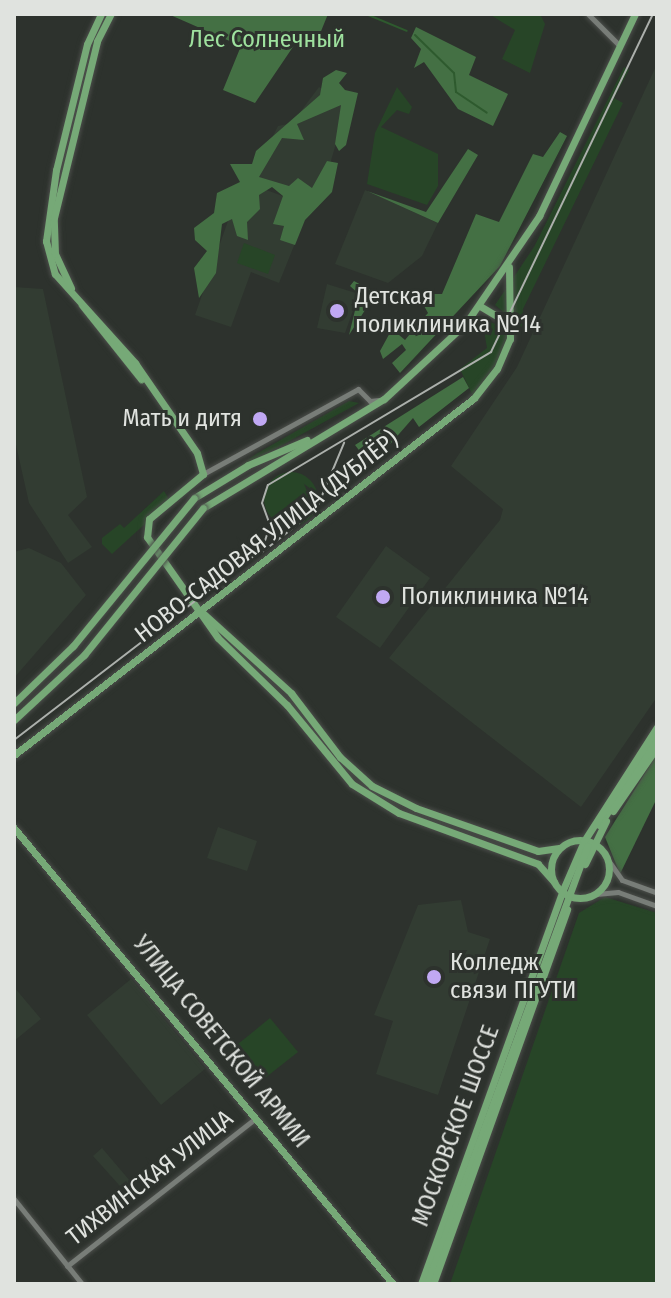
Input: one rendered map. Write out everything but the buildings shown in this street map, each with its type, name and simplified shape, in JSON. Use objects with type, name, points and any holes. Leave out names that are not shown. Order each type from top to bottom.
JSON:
[{"type":"main road","points":[[101,14],[87,44],[46,216],[51,266],[194,446],[203,474],[146,528],[218,638],[280,697],[360,791],[399,813],[538,864],[567,895],[596,894],[609,876],[608,860],[589,842],[538,851],[416,808],[372,786],[340,757],[291,693],[203,613]]},
{"type":"main road","points":[[72,290],[55,254],[54,218],[97,41],[111,14]]},
{"type":"main road","points":[[14,720],[84,655],[185,524],[251,477],[384,399],[427,365],[480,306],[509,267],[635,14]]},
{"type":"main road","name":"НОВО-САДОВАЯ УЛИЦА (ДУБЛЁР)","points":[[14,755],[203,613],[474,398],[497,369],[512,325],[509,267]]},
{"type":"main road","points":[[480,306],[512,325]]},
{"type":"main road","points":[[14,703],[73,646],[176,514],[248,465],[320,435]]},
{"type":"main road","name":"МОСКОВСКОЕ ШОССЕ","points":[[427,1284],[567,895],[589,842],[657,727]]},
{"type":"main road","name":"МОСКОВСКОЕ ШОССЕ","points":[[589,842],[657,738]]},
{"type":"main road","name":"МОСКОВСКОЕ ШОССЕ","points":[[589,842],[657,747]]},
{"type":"main road","name":"УЛИЦА СОВЕТСКОЙ АРМИИ","points":[[14,828],[393,1284]]},
{"type":"main road","points":[[554,882],[552,859],[559,848]]},
{"type":"street","points":[[588,14],[619,45]]},
{"type":"street","points":[[203,474],[358,389],[370,401],[384,399]]},
{"type":"street","points":[[608,860],[615,876],[657,893]]},
{"type":"street","points":[[596,894],[618,892],[657,906]]},
{"type":"street","name":"ТИХВИНСКАЯ УЛИЦА","points":[[67,1266],[256,1118]]},
{"type":"street","points":[[14,1199],[82,1284]]},
{"type":"shaded area","points":[[657,64],[657,697],[581,807],[389,658],[500,520],[503,509],[451,466],[517,367]]},
{"type":"shaded area","points":[[319,87],[347,105],[320,199],[252,178],[278,126],[292,123]]},
{"type":"shaded area","points":[[242,181],[310,206],[279,283],[251,272],[231,327],[195,315]]},
{"type":"shaded area","points":[[365,190],[438,223],[422,256],[388,283],[335,264]]},
{"type":"shaded area","name":"Детская поликлиника №14","points":[[327,284],[359,294],[345,333],[317,328]]},
{"type":"shaded area","points":[[14,287],[43,289],[87,497],[68,515],[92,547],[68,563],[29,503],[14,436]]},
{"type":"shaded area","name":"Поликлиника №14","points":[[386,546],[430,578],[380,648],[336,617]]},
{"type":"shaded area","points":[[29,548],[61,563],[86,595],[14,678],[14,552]]},
{"type":"shaded area","points":[[218,827],[257,841],[247,871],[207,858]]},
{"type":"shaded area","name":"Колледж связи ПГУТИ","points":[[461,900],[468,932],[490,939],[438,1095],[376,1074],[393,1021],[374,1015],[418,905]]},
{"type":"shaded area","points":[[131,979],[205,1069],[161,1105],[87,1015]]},
{"type":"shaded area","points":[[14,987],[41,1019],[14,1041]]},
{"type":"shaded area","points":[[102,1148],[136,1188],[128,1195],[93,1156]]},
{"type":"green space","name":"Лес Солнечный","points":[[168,14],[328,14],[315,46],[299,38],[255,103],[223,90],[241,46]]},
{"type":"green space","points":[[489,14],[540,14],[545,24],[530,73],[502,59],[515,30]]},
{"type":"green space","points":[[416,27],[476,57],[469,75],[508,94],[493,126],[458,109],[424,62],[414,68],[421,49],[411,38]]},
{"type":"green space","points":[[624,67],[629,70],[614,98],[623,103],[523,309],[522,327],[495,305],[534,247]]},
{"type":"green space","points":[[336,70],[347,73],[339,83],[345,90],[358,93],[346,145],[339,151],[335,144],[341,105],[297,124],[304,140],[282,138],[259,177],[289,186],[298,178],[312,188],[327,161],[338,163],[332,192],[305,220],[295,245],[280,240],[284,226],[273,224],[283,196],[272,187],[259,195],[260,209],[247,222],[248,240],[237,236],[232,219],[222,224],[216,273],[199,298],[194,268],[207,251],[195,240],[194,228],[214,213],[217,193],[240,182],[230,164],[252,164],[256,151],[320,95],[323,78]]},
{"type":"green space","points":[[397,87],[412,107],[409,114],[397,110],[381,127],[438,154],[438,186],[427,205],[367,184],[375,133]]},
{"type":"green space","points":[[560,132],[567,136],[500,266],[400,373],[392,363],[406,350],[402,344],[383,359],[380,351],[392,329],[405,340],[428,313],[423,304],[429,294],[442,294],[476,214],[499,222],[533,154],[543,157]]},
{"type":"green space","points":[[468,149],[478,155],[438,223],[367,191],[426,212]]},
{"type":"green space","points":[[244,243],[275,255],[268,274],[237,263]]},
{"type":"green space","points":[[354,281],[376,293],[349,335],[359,294],[350,286]]},
{"type":"green space","points":[[482,319],[511,330],[502,358],[474,398],[460,369],[487,348]]},
{"type":"green space","points":[[463,377],[469,388],[419,427],[413,418],[371,466],[355,445]]},
{"type":"green space","points":[[349,401],[359,403],[229,474],[256,454]]},
{"type":"green space","points":[[291,472],[310,480],[318,499],[310,518],[291,526],[272,518],[264,499],[272,480]]},
{"type":"green space","points":[[164,491],[170,501],[112,554],[102,544],[102,538],[120,524],[124,528]]},
{"type":"green space","points":[[657,754],[657,798],[620,874],[605,837]]},
{"type":"green space","points":[[605,897],[657,913],[657,1284],[450,1284],[579,913]]},
{"type":"green space","points":[[270,1018],[298,1052],[265,1078],[238,1044]]},
{"type":"waterway","points":[[366,14],[407,31]]},
{"type":"waterway","points":[[415,35],[454,73],[456,92],[487,113]]},
{"type":"tram line","points":[[14,740],[262,550],[270,525],[262,503],[268,485],[491,352],[653,14]]},
{"type":"tram line","points":[[261,553],[316,510],[344,443]]},
{"type":"place","name":"Детская поликлиника №14","points":[[337,311]]},
{"type":"place","name":"Мать и дитя","points":[[260,419]]},
{"type":"place","name":"Поликлиника №14","points":[[383,597]]},
{"type":"place","name":"Колледж связи ПГУТИ","points":[[434,977]]}]
